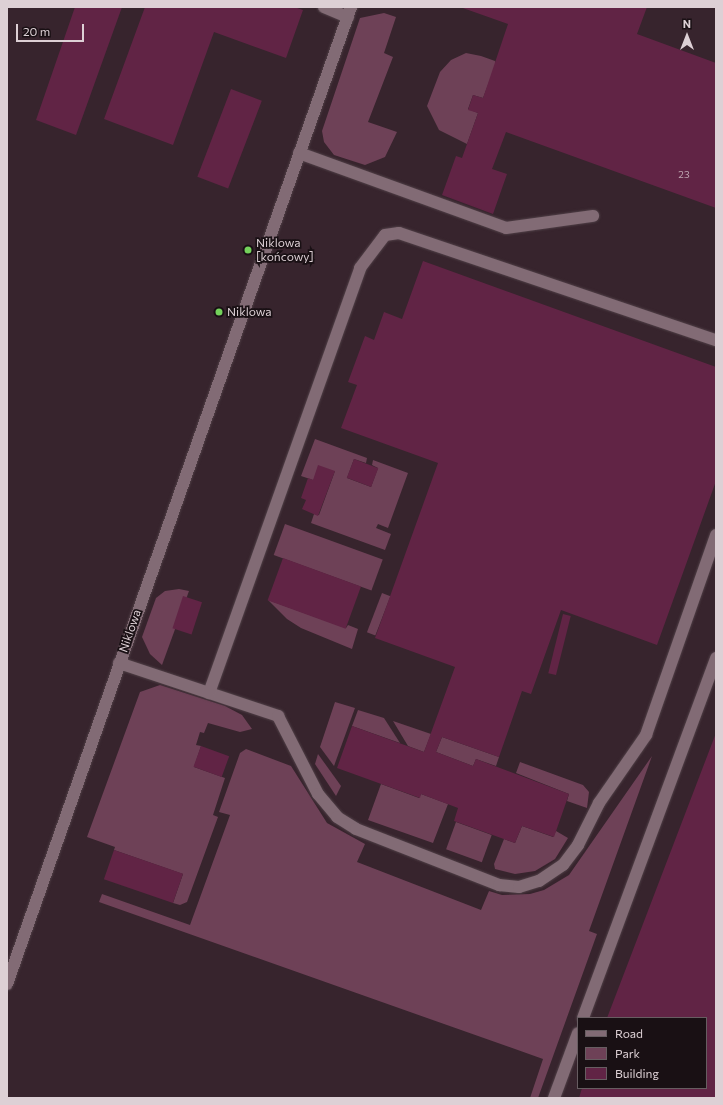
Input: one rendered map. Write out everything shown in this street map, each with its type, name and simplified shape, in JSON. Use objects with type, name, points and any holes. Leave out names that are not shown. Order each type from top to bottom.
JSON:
[{"type":"street","points":[[324,7],[349,12]]},
{"type":"street","name":"Niklowa","points":[[7,984],[349,12]]},
{"type":"street","points":[[300,152],[506,228],[593,216]]},
{"type":"street","points":[[209,693],[360,268],[385,235],[399,233],[716,340]]},
{"type":"street","points":[[119,663],[278,716],[318,794],[336,817],[356,829],[499,885],[519,887],[539,880],[563,865],[578,845],[599,804],[646,735],[716,535]]},
{"type":"street","points":[[583,1017],[716,658]]},
{"type":"street","points":[[554,1098],[577,1036]]},
{"type":"green space","points":[[384,13],[396,17],[384,53],[393,57],[368,122],[397,132],[385,157],[365,165],[334,155],[324,142],[322,131],[360,18]]},
{"type":"green space","points":[[466,53],[495,61],[496,64],[483,98],[473,95],[468,109],[478,113],[467,144],[439,130],[427,106],[440,72],[451,60]]},
{"type":"green space","points":[[315,439],[367,458],[366,463],[354,459],[347,478],[371,487],[378,468],[372,465],[373,460],[408,473],[388,528],[378,524],[376,528],[391,534],[385,550],[311,523],[314,514],[319,515],[335,471],[313,480],[301,476]]},
{"type":"green space","points":[[285,524],[383,560],[371,591],[274,555]]},
{"type":"green space","points":[[179,589],[189,591],[162,665],[150,654],[142,637],[156,598],[165,591]]},
{"type":"green space","points":[[382,593],[390,596],[375,635],[367,632]]},
{"type":"green space","points":[[268,600],[346,628],[348,625],[358,629],[352,649],[301,628],[287,619]]},
{"type":"green space","points":[[160,685],[225,706],[242,715],[252,729],[240,732],[208,723],[204,733],[200,732],[196,745],[201,746],[194,767],[225,778],[213,815],[218,817],[187,902],[180,905],[173,903],[183,874],[114,850],[115,847],[87,837],[140,692]]},
{"type":"green space","points":[[335,702],[355,708],[334,766],[320,747]]},
{"type":"green space","points":[[358,710],[384,718],[400,743],[352,726]]},
{"type":"green space","points":[[393,721],[431,734],[424,752],[408,746]]},
{"type":"green space","points":[[442,737],[499,757],[496,766],[476,759],[473,766],[436,752]]},
{"type":"green space","points":[[246,749],[291,766],[327,823],[365,844],[357,862],[481,910],[489,891],[502,895],[530,894],[544,890],[569,875],[652,756],[589,931],[597,934],[538,1098],[530,1098],[543,1059],[99,902],[102,894],[190,925],[230,815],[219,812],[240,753]]},
{"type":"green space","points":[[318,754],[341,786],[336,796],[315,764]]},
{"type":"green space","points":[[520,762],[583,785],[589,792],[587,808],[567,801],[569,794],[516,773]]},
{"type":"green space","points":[[381,784],[419,798],[421,794],[448,804],[433,843],[368,820]]},
{"type":"green space","points":[[456,822],[492,835],[482,862],[446,849]]},
{"type":"green space","points":[[522,826],[553,837],[556,831],[568,838],[555,859],[535,871],[515,874],[495,869],[494,864],[504,839],[515,843]]},
{"type":"building","points":[[75,7],[122,7],[76,135],[36,120]]},
{"type":"building","points":[[145,7],[294,7],[303,10],[286,58],[214,32],[173,145],[104,119]]},
{"type":"building","points":[[460,7],[647,7],[637,34],[716,63],[716,208],[506,132],[492,169],[507,174],[493,214],[442,195],[456,156],[462,158],[478,113],[468,110],[473,95],[483,98],[508,24]]},
{"type":"building","points":[[231,89],[262,101],[228,189],[197,177]]},
{"type":"building","points":[[423,261],[716,367],[716,481],[657,645],[561,610],[531,694],[522,691],[499,757],[442,737],[436,752],[473,766],[476,759],[569,794],[554,837],[522,826],[515,843],[454,821],[458,808],[421,794],[420,798],[337,768],[352,726],[424,752],[455,667],[375,638],[438,463],[341,428],[357,385],[348,382],[365,336],[374,340],[384,312],[402,319]]},
{"type":"building","points":[[354,459],[378,468],[371,487],[347,478]]},
{"type":"building","points":[[318,465],[335,471],[318,516],[302,509],[306,500],[301,498],[308,478],[313,480]]},
{"type":"building","points":[[283,558],[361,586],[346,629],[268,600]]},
{"type":"building","points":[[183,596],[202,602],[192,635],[172,628]]},
{"type":"building","points":[[563,614],[571,616],[556,675],[548,673]]},
{"type":"building","points":[[716,733],[716,1098],[579,1098],[582,1089],[707,1089],[707,1017],[607,1017]]},
{"type":"building","points":[[201,746],[229,756],[222,777],[193,767]]},
{"type":"building","points":[[114,850],[183,874],[173,903],[104,879]]},
{"type":"place","name":"Niklowa [końcowy]","points":[[248,250]]},
{"type":"place","name":"Niklowa","points":[[219,312]]}]
